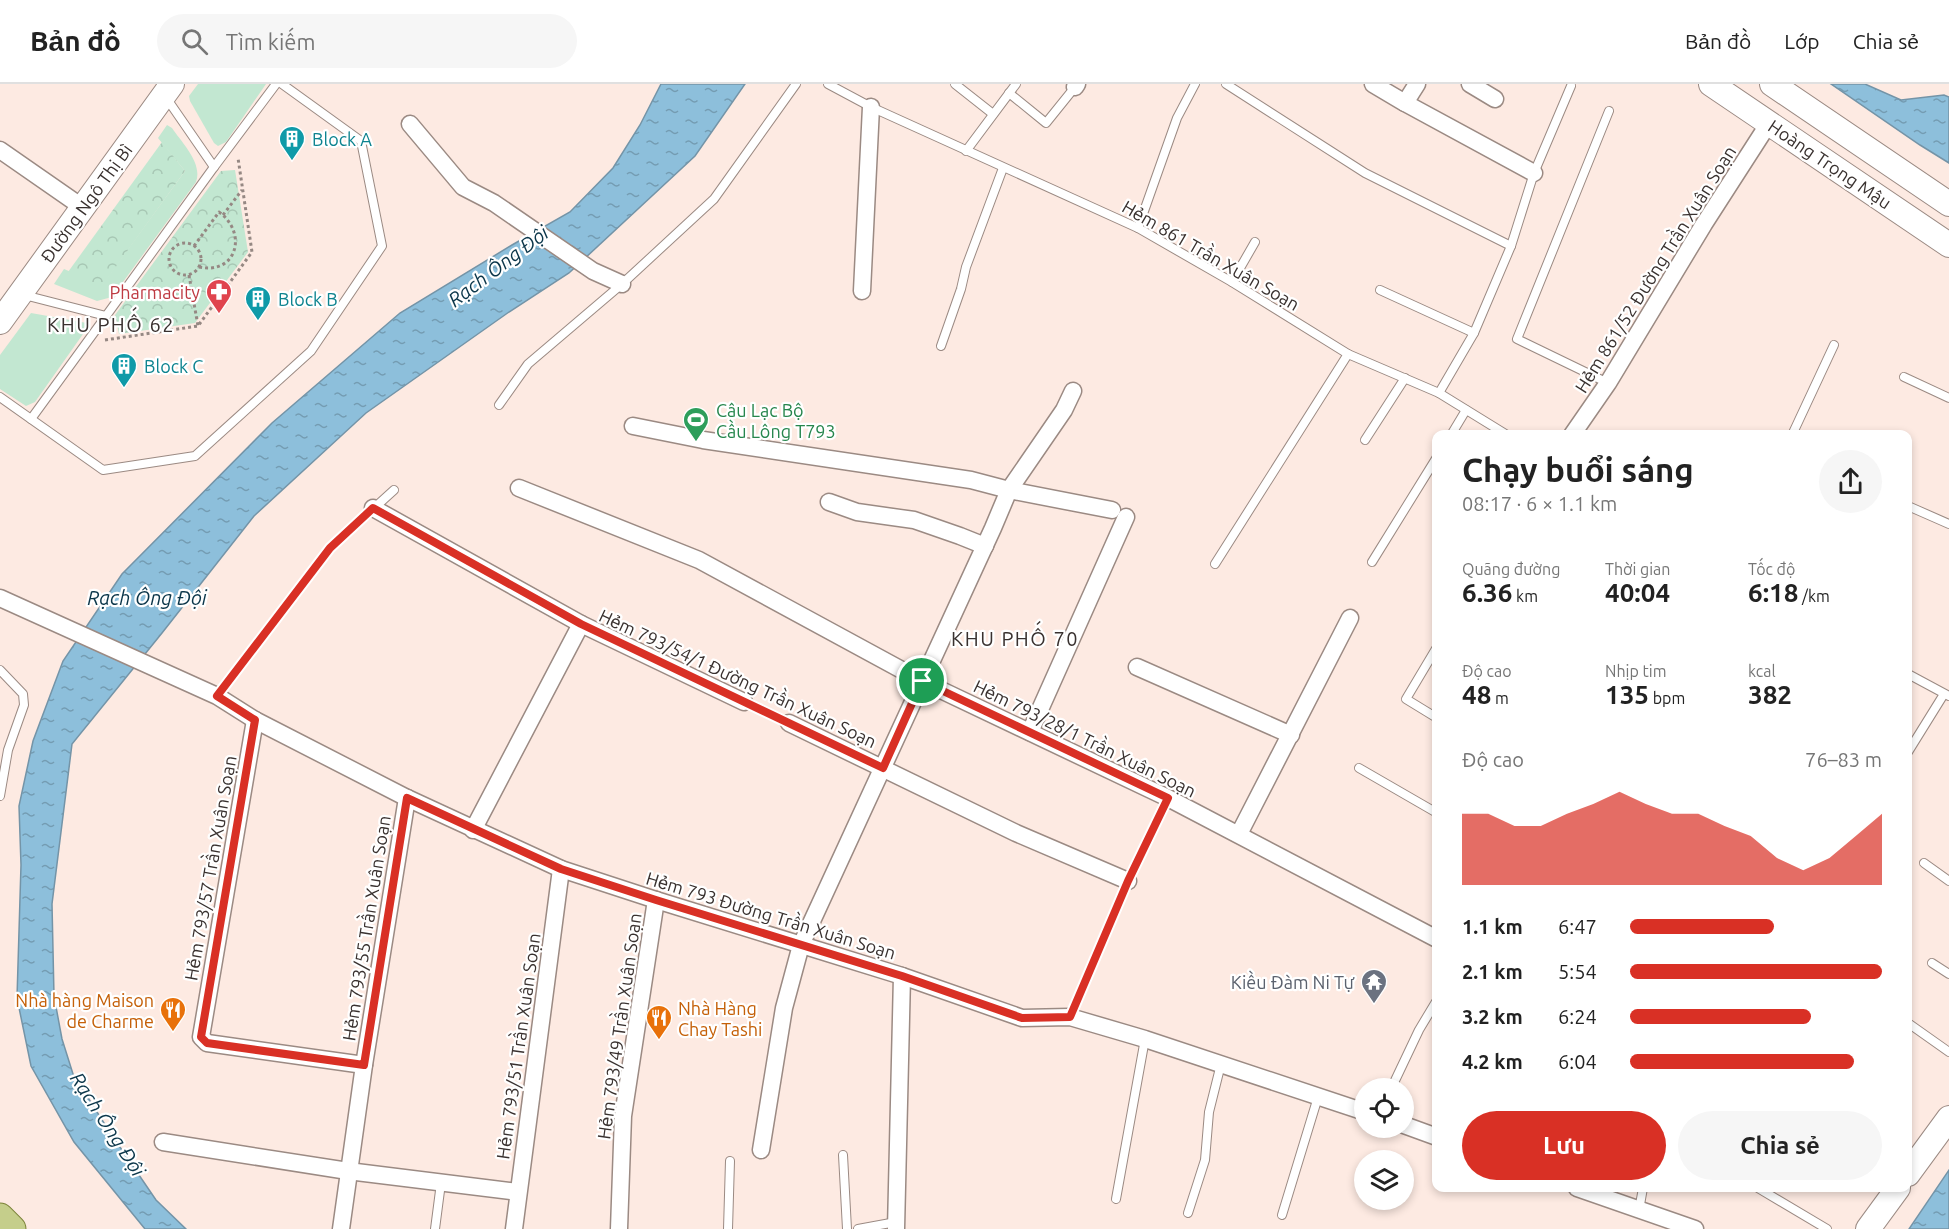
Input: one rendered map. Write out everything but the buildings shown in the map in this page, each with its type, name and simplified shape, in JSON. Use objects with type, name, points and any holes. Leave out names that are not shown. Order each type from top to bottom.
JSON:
[{"type":"main road","name":"Hoàng Trọng Mậu","points":[[1711,84],[1949,245]]},
{"type":"main road","name":"Đường Ngô Thị Bì","points":[[0,322],[168,89]]},
{"type":"main road","name":"Hoàng Trọng Mậu","points":[[1780,90],[1949,204]]},
{"type":"main road","points":[[1769,123],[1780,90]]},
{"type":"main road","points":[[1912,1169],[1949,1118]]},
{"type":"main road","points":[[1868,1229],[1895,1192]]},
{"type":"main road","points":[[0,1217],[12,1229]]},
{"type":"street","points":[[1373,84],[1534,173]]},
{"type":"street","points":[[1405,103],[1417,84]]},
{"type":"street","points":[[1470,84],[1495,99]]},
{"type":"street","points":[[862,291],[871,107]]},
{"type":"street","name":"Hẻm 861/52 Đường Trần Xuân Soạn","points":[[1575,430],[1608,383],[1704,224],[1769,123]]},
{"type":"street","points":[[410,124],[463,187],[494,203],[593,271],[622,284]]},
{"type":"street","points":[[0,150],[82,207]]},
{"type":"street","points":[[761,1150],[784,1008],[801,945],[1009,490],[1052,429],[1073,391]]},
{"type":"street","points":[[633,426],[703,440],[971,480],[1119,513],[1030,732]]},
{"type":"street","name":"Hẻm 793/28/1 Trần Xuân Soạn","points":[[519,488],[699,560],[922,681],[1168,798],[1432,936]]},
{"type":"street","points":[[830,502],[857,513],[914,520],[985,546]]},
{"type":"street","name":"Hẻm 793/54/1 Đường Trần Xuân Soạn","points":[[373,508],[581,624],[744,702]]},
{"type":"street","name":"Hẻm 793 Đường Trần Xuân Soạn","points":[[0,598],[217,696],[255,720],[407,798],[561,869],[902,976],[1022,1018],[1070,1017],[1145,1039],[1354,1108]]},
{"type":"street","points":[[1239,834],[1350,618]]},
{"type":"street","points":[[473,830],[581,624]]},
{"type":"street","points":[[1137,667],[1291,735]]},
{"type":"street","name":"Hẻm 793/57 Trần Xuân Soạn","points":[[255,720],[201,1037],[207,1043],[364,1065]]},
{"type":"street","name":"Hẻm 793/54/1 Đường Trần Xuân Soạn","points":[[789,723],[1016,833],[1128,881]]},
{"type":"street","name":"Hẻm 793/55 Trần Xuân Soạn","points":[[341,1229],[364,1065],[407,798]]},
{"type":"street","name":"Hẻm 793/51 Trần Xuân Soạn","points":[[514,1229],[561,869]]},
{"type":"street","name":"Hẻm 793/49 Trần Xuân Soạn","points":[[619,1228],[623,1116],[656,900]]},
{"type":"street","points":[[896,1226],[902,976]]},
{"type":"street","points":[[1414,1129],[1432,1135]]},
{"type":"street","points":[[163,1142],[348,1171],[518,1192]]},
{"type":"street","points":[[1588,1192],[1695,1229]]},
{"type":"lane","points":[[31,419],[276,84]]},
{"type":"lane","points":[[0,397],[103,470],[195,456],[311,351],[382,246],[362,141],[282,84]]},
{"type":"lane","points":[[499,405],[528,364],[622,284],[714,199],[796,84]]},
{"type":"lane","name":"Hẻm 861 Trần Xuân Soạn","points":[[828,84],[871,107],[1138,228],[1232,282],[1348,354],[1439,393],[1499,430]]},
{"type":"lane","points":[[956,84],[993,114]]},
{"type":"lane","points":[[966,151],[1016,84]]},
{"type":"lane","points":[[1138,228],[1177,118],[1195,84]]},
{"type":"lane","points":[[1226,84],[1365,173],[1511,246]]},
{"type":"lane","points":[[1009,93],[1046,123],[1076,86]]},
{"type":"lane","points":[[1439,393],[1474,333],[1511,246],[1534,173],[1571,86]]},
{"type":"lane","points":[[168,89],[214,167]]},
{"type":"lane","points":[[1608,383],[1516,339],[1609,111]]},
{"type":"lane","points":[[941,346],[961,289],[966,267],[1003,168]]},
{"type":"lane","points":[[1232,282],[1255,242]]},
{"type":"lane","points":[[1380,290],[1474,333]]},
{"type":"lane","points":[[21,294],[106,316]]},
{"type":"lane","points":[[1794,430],[1834,345]]},
{"type":"lane","points":[[1215,564],[1348,354]]},
{"type":"lane","points":[[1904,377],[1949,398]]},
{"type":"lane","points":[[1365,440],[1405,378]]},
{"type":"lane","points":[[1454,430],[1466,410]]},
{"type":"lane","points":[[1372,562],[1432,465]]},
{"type":"lane","points":[[217,696],[330,548],[394,490]]},
{"type":"lane","points":[[1912,508],[1949,524]]},
{"type":"lane","points":[[1432,655],[1406,699],[1432,715]]},
{"type":"lane","points":[[0,670],[23,694],[24,705],[8,750],[0,796]]},
{"type":"lane","points":[[1912,676],[1946,695],[1912,746]]},
{"type":"lane","name":"Hẻm 793/54/1 Đường Trần Xuân Soạn","points":[[744,702],[789,723]]},
{"type":"lane","points":[[0,758],[8,750]]},
{"type":"lane","points":[[1359,768],[1432,810]]},
{"type":"lane","points":[[1070,1017],[1128,881],[1168,798]]},
{"type":"lane","points":[[1924,863],[1949,881]]},
{"type":"lane","points":[[1932,963],[1949,974]]},
{"type":"lane","points":[[1396,1078],[1432,1008]]},
{"type":"lane","points":[[1912,1026],[1949,1052]]},
{"type":"lane","points":[[1116,1199],[1145,1039]]},
{"type":"lane","points":[[1188,1213],[1205,1160],[1209,1112],[1221,1064]]},
{"type":"lane","points":[[1282,1215],[1318,1096]]},
{"type":"lane","points":[[843,1155],[847,1229]]},
{"type":"lane","points":[[728,1229],[730,1161]]},
{"type":"lane","points":[[435,1229],[441,1183]]},
{"type":"lane","points":[[1639,1210],[1642,1192]]},
{"type":"lane","points":[[1765,1192],[1827,1229]]},
{"type":"lane","points":[[858,1229],[896,1226]]},
{"type":"path","points":[[87,343],[198,327],[252,252],[235,138]]},
{"type":"path","points":[[223,215],[243,189]]},
{"type":"path","points":[[194,246],[219,212],[231,223],[236,243],[233,252],[224,263],[216,267],[199,267]]},
{"type":"path","points":[[181,244],[194,246],[201,255],[199,267],[193,273],[182,275],[173,270],[170,265],[170,254],[181,244]]},
{"type":"path","points":[[189,274],[198,327]]},
{"type":"green space","points":[[198,84],[266,84],[226,142],[218,146],[214,143],[190,101],[189,96]]},
{"type":"green space","points":[[167,125],[172,128],[194,161],[197,168],[196,182],[112,297],[97,301],[54,284],[64,269],[102,285],[185,171],[158,138]]},
{"type":"green space","points":[[162,142],[185,171],[102,286],[68,272]]},
{"type":"green space","points":[[235,170],[248,252],[195,323],[119,334],[115,315],[221,171]]},
{"type":"green space","points":[[31,313],[87,323],[88,327],[35,402],[26,406],[0,389],[0,355]]},
{"type":"water","name":"Rạch Ông Đội","points":[[661,84],[745,84],[695,156],[569,273],[509,312],[366,413],[254,516],[72,744],[52,904],[54,996],[62,1039],[73,1074],[156,1200],[186,1229],[145,1229],[74,1142],[31,1066],[17,998],[21,865],[19,806],[33,741],[63,661],[122,574],[272,423],[400,313],[570,212],[613,168],[640,125]]},
{"type":"water","points":[[1831,84],[1865,84],[1901,100],[1944,95],[1949,97],[1949,163],[1920,145]]},
{"type":"water","points":[[1949,1170],[1949,1229],[1909,1229]]},
{"type":"place","name":"Block A","points":[[292,162]]},
{"type":"place","name":"Pharmacity","points":[[219,315]]},
{"type":"place","name":"Block B","points":[[258,322]]},
{"type":"place","name":"Block C","points":[[124,389]]},
{"type":"place","name":"Câu Lạc Bộ Cầu Lông T793","points":[[696,443]]},
{"type":"place","name":"Kiều Đàm Ni Tự","points":[[1374,1005]]},
{"type":"place","name":"Nhà hàng Maison de Charme","points":[[173,1033]]},
{"type":"place","name":"Nhà Hàng Chay Tashi","points":[[659,1041]]},
{"type":"district","name":"KHU PHỐ 62","points":[[111,324]]},
{"type":"district","name":"KHU PHỐ 70","points":[[1015,638]]},
{"type":"route","points":[[373,508],[491,576],[581,624],[883,768],[922,681],[1168,798],[1128,881],[1070,1017],[1022,1018],[902,976],[561,869],[407,798],[364,1065],[207,1043],[201,1037],[255,720],[217,696],[330,548],[373,508]]}]
